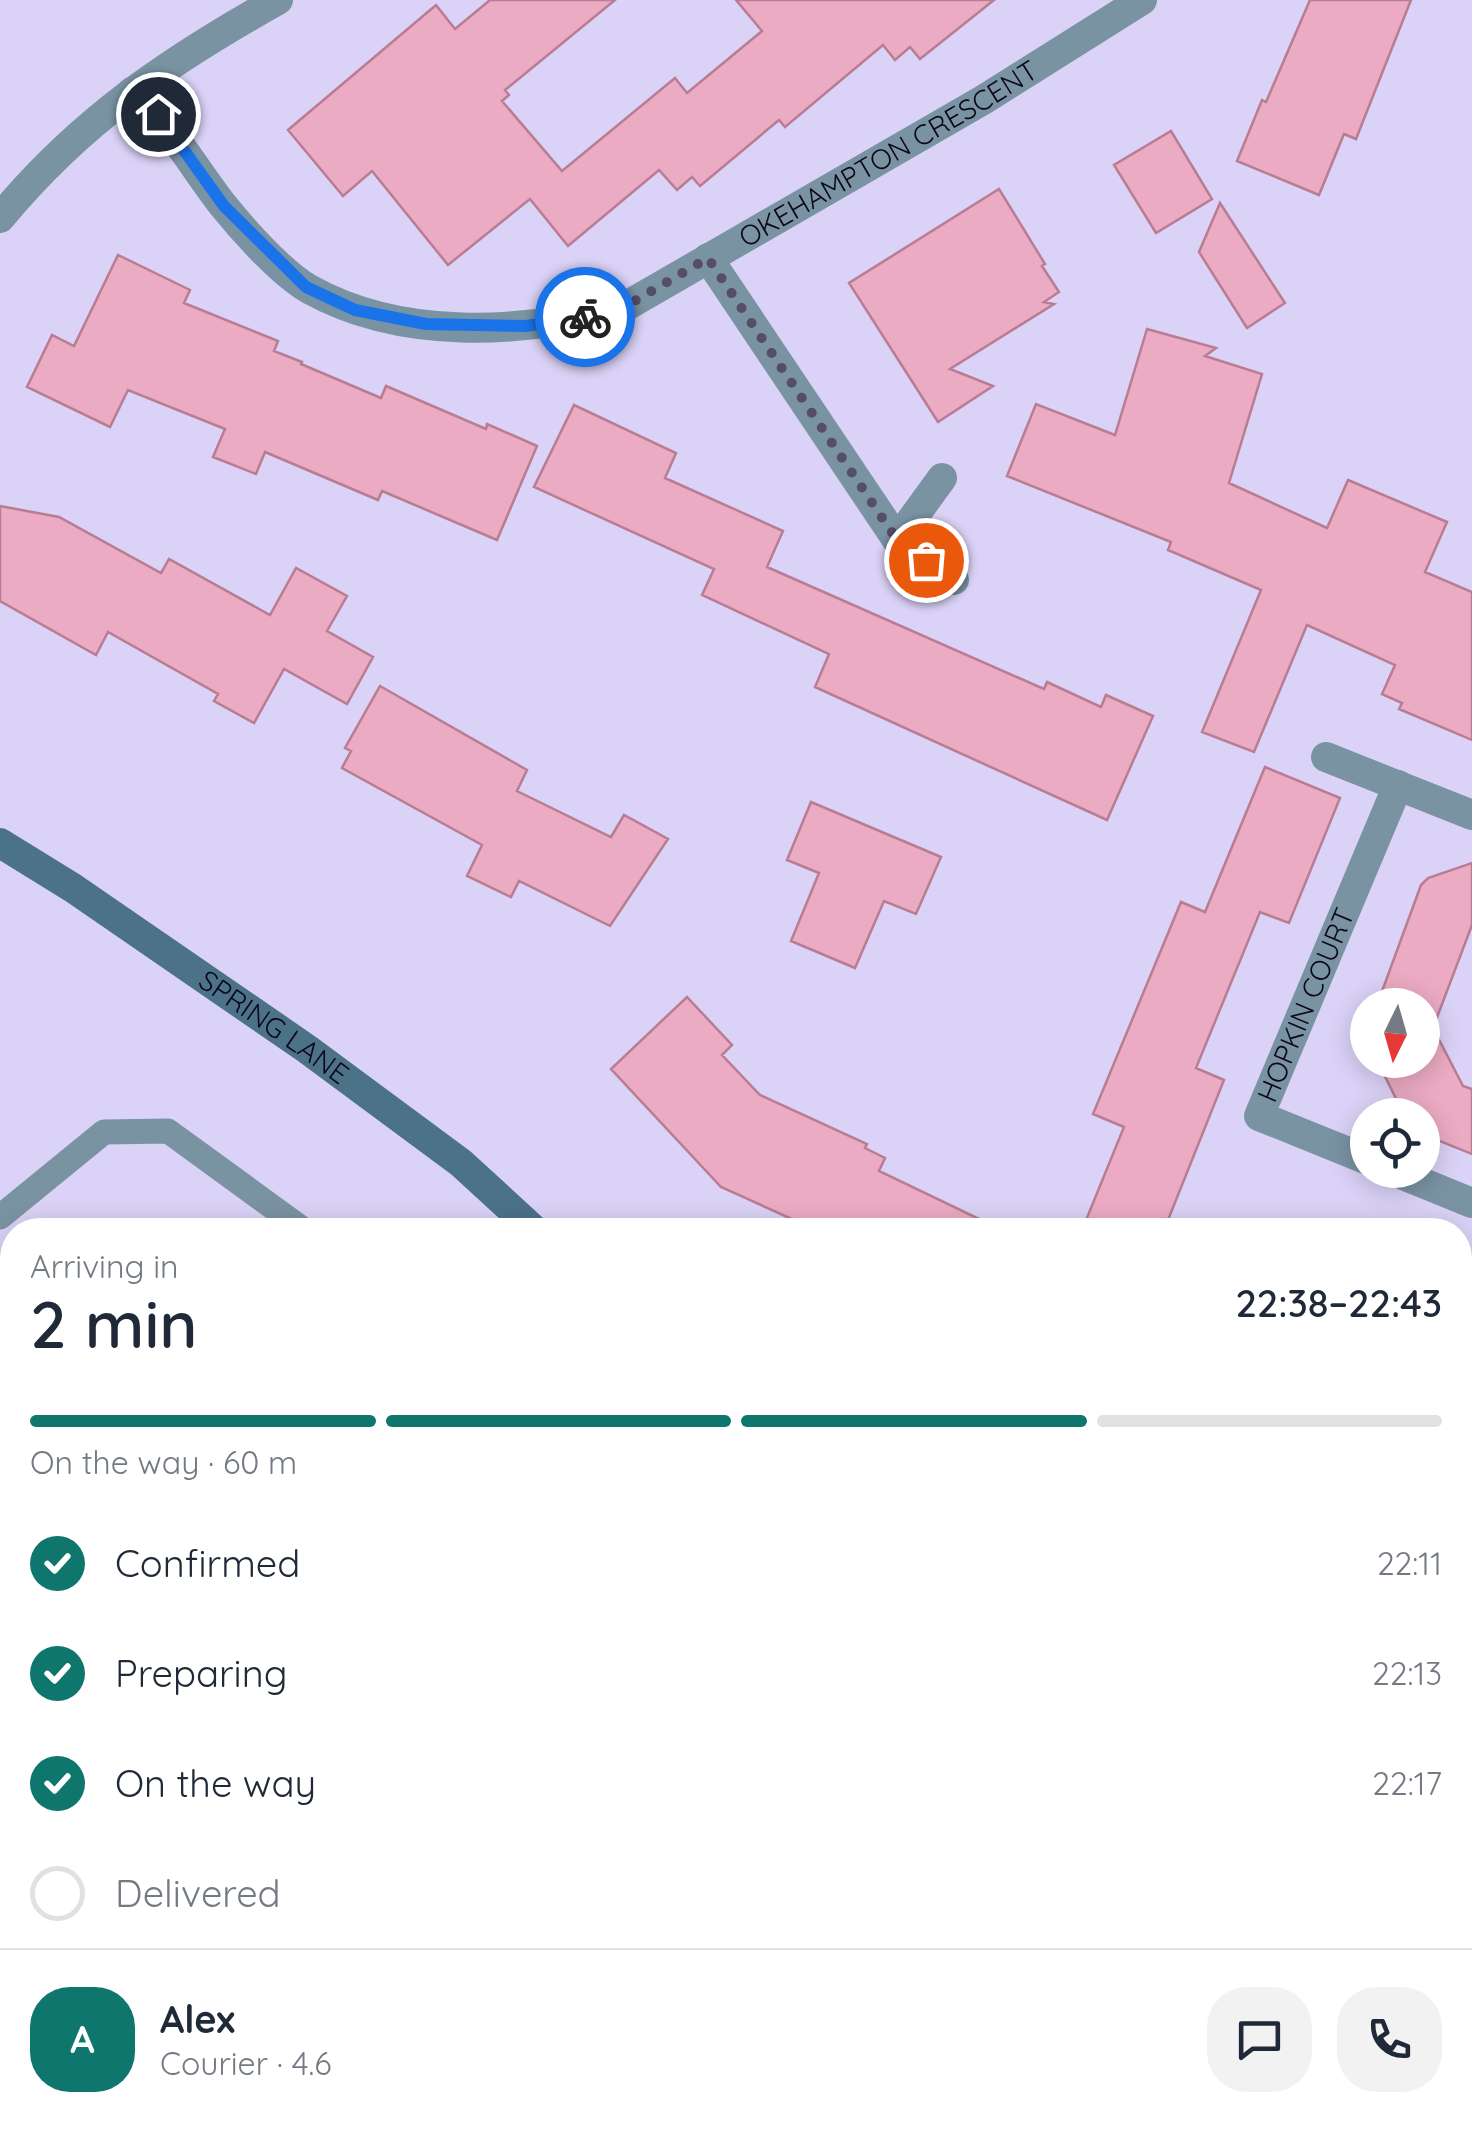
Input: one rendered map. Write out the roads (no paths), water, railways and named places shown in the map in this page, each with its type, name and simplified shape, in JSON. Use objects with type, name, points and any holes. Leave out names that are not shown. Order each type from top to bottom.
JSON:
[{"type":"street","points":[[0,218],[74,137],[209,38],[278,0]]},
{"type":"street","name":"OKEHAMPTON CRESCENT","points":[[132,92],[158,114],[224,206],[306,287],[355,310],[426,324],[485,327],[570,321],[621,309],[983,100],[1142,0]]},
{"type":"street","points":[[708,258],[897,540],[954,580]]},
{"type":"street","points":[[897,540],[942,478]]},
{"type":"street","points":[[1326,756],[1472,815]]},
{"type":"street","name":"HOPKIN COURT","points":[[1350,1153],[1259,1116],[1398,785]]},
{"type":"street","name":"SPRING LANE","points":[[0,843],[73,888],[307,1048],[461,1163],[521,1218]]},
{"type":"street","points":[[1435,1188],[1472,1203]]},
{"type":"lane","points":[[0,1217],[104,1132],[168,1131],[288,1218]]}]
